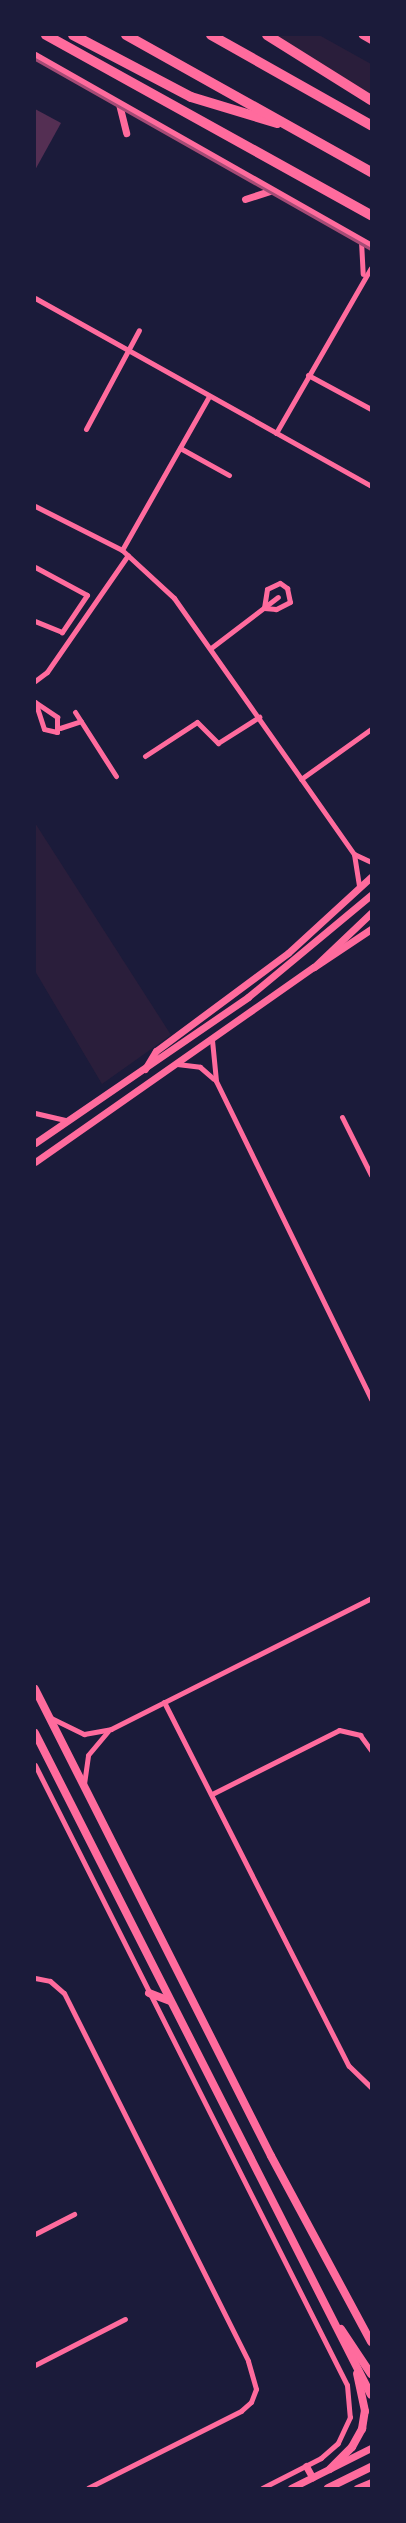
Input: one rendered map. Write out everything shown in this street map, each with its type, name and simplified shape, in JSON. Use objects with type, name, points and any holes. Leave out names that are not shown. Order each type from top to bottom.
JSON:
[{"type":"highway","points":[[46,35],[371,215]]},
{"type":"highway","points":[[73,35],[191,97],[286,125]]},
{"type":"highway","points":[[126,35],[371,172]]},
{"type":"highway","points":[[211,35],[371,125]]},
{"type":"highway","points":[[267,35],[371,100]]},
{"type":"main road","points":[[35,1689],[371,2342]]},
{"type":"main road","points":[[35,1734],[371,2395]]},
{"type":"main road","points":[[149,1993],[170,2001]]},
{"type":"main road","points":[[336,2325],[356,2347],[371,2374]]},
{"type":"main road","points":[[330,2468],[352,2447],[362,2429],[364,2399],[354,2360]]},
{"type":"main road","points":[[328,2488],[371,2466]]},
{"type":"street","points":[[362,35],[371,40]]},
{"type":"street","points":[[35,55],[371,246]]},
{"type":"street","points":[[119,104],[126,133]]},
{"type":"street","points":[[245,199],[272,190]]},
{"type":"street","points":[[361,240],[362,277]]},
{"type":"street","points":[[276,432],[362,277],[371,268]]},
{"type":"street","points":[[35,298],[371,486]]},
{"type":"street","points":[[86,430],[139,330]]},
{"type":"street","points":[[308,375],[371,409]]},
{"type":"street","points":[[122,550],[209,396]]},
{"type":"street","points":[[180,448],[229,475]]},
{"type":"street","points":[[35,506],[122,550],[174,598],[211,648],[354,854],[359,887]]},
{"type":"street","points":[[35,681],[47,672],[128,555]]},
{"type":"street","points":[[35,567],[87,595],[62,632],[35,621]]},
{"type":"street","points":[[280,583],[287,588],[286,604],[264,608],[267,589],[280,583]]},
{"type":"street","points":[[211,648],[278,598]]},
{"type":"street","points":[[35,702],[57,717],[60,728]]},
{"type":"street","points":[[35,702],[45,731],[52,734],[60,728],[81,721]]},
{"type":"street","points":[[75,712],[116,776]]},
{"type":"street","points":[[145,756],[196,722],[218,743],[259,717]]},
{"type":"street","points":[[302,779],[371,729]]},
{"type":"street","points":[[354,854],[371,862]]},
{"type":"street","points":[[145,1069],[156,1051],[288,953],[371,876]]},
{"type":"street","points":[[35,1143],[145,1069],[267,983],[371,895]]},
{"type":"street","points":[[314,967],[371,913]]},
{"type":"street","points":[[35,1162],[371,929]]},
{"type":"street","points":[[212,1040],[216,1081],[371,1399]]},
{"type":"street","points":[[176,1064],[200,1067],[216,1081]]},
{"type":"street","points":[[35,1113],[69,1120]]},
{"type":"street","points":[[342,1117],[371,1175]]},
{"type":"street","points":[[85,1788],[88,1755],[111,1729],[371,1598]]},
{"type":"street","points":[[164,1702],[349,2066],[371,2086]]},
{"type":"street","points":[[47,1714],[75,1732],[111,1729]]},
{"type":"street","points":[[212,1794],[339,1730],[354,1732],[370,1748]]},
{"type":"street","points":[[35,1765],[347,2385],[350,2409],[345,2431],[327,2454],[262,2488]]},
{"type":"street","points":[[35,1978],[45,1979],[64,1993],[253,2373],[255,2394],[245,2409],[88,2488]]},
{"type":"street","points":[[35,2234],[74,2214]]},
{"type":"street","points":[[35,2365],[125,2319]]},
{"type":"street","points":[[291,2488],[371,2448]]},
{"type":"street","points":[[306,2466],[312,2477]]},
{"type":"street","points":[[357,2488],[371,2482]]},
{"type":"shaded area","points":[[269,35],[319,35],[371,64],[371,99]]},
{"type":"shaded area","points":[[35,823],[171,1035],[102,1084],[35,971]]},
{"type":"building","points":[[35,109],[61,123],[35,170]]},
{"type":"railway","points":[[35,59],[371,249]]}]
